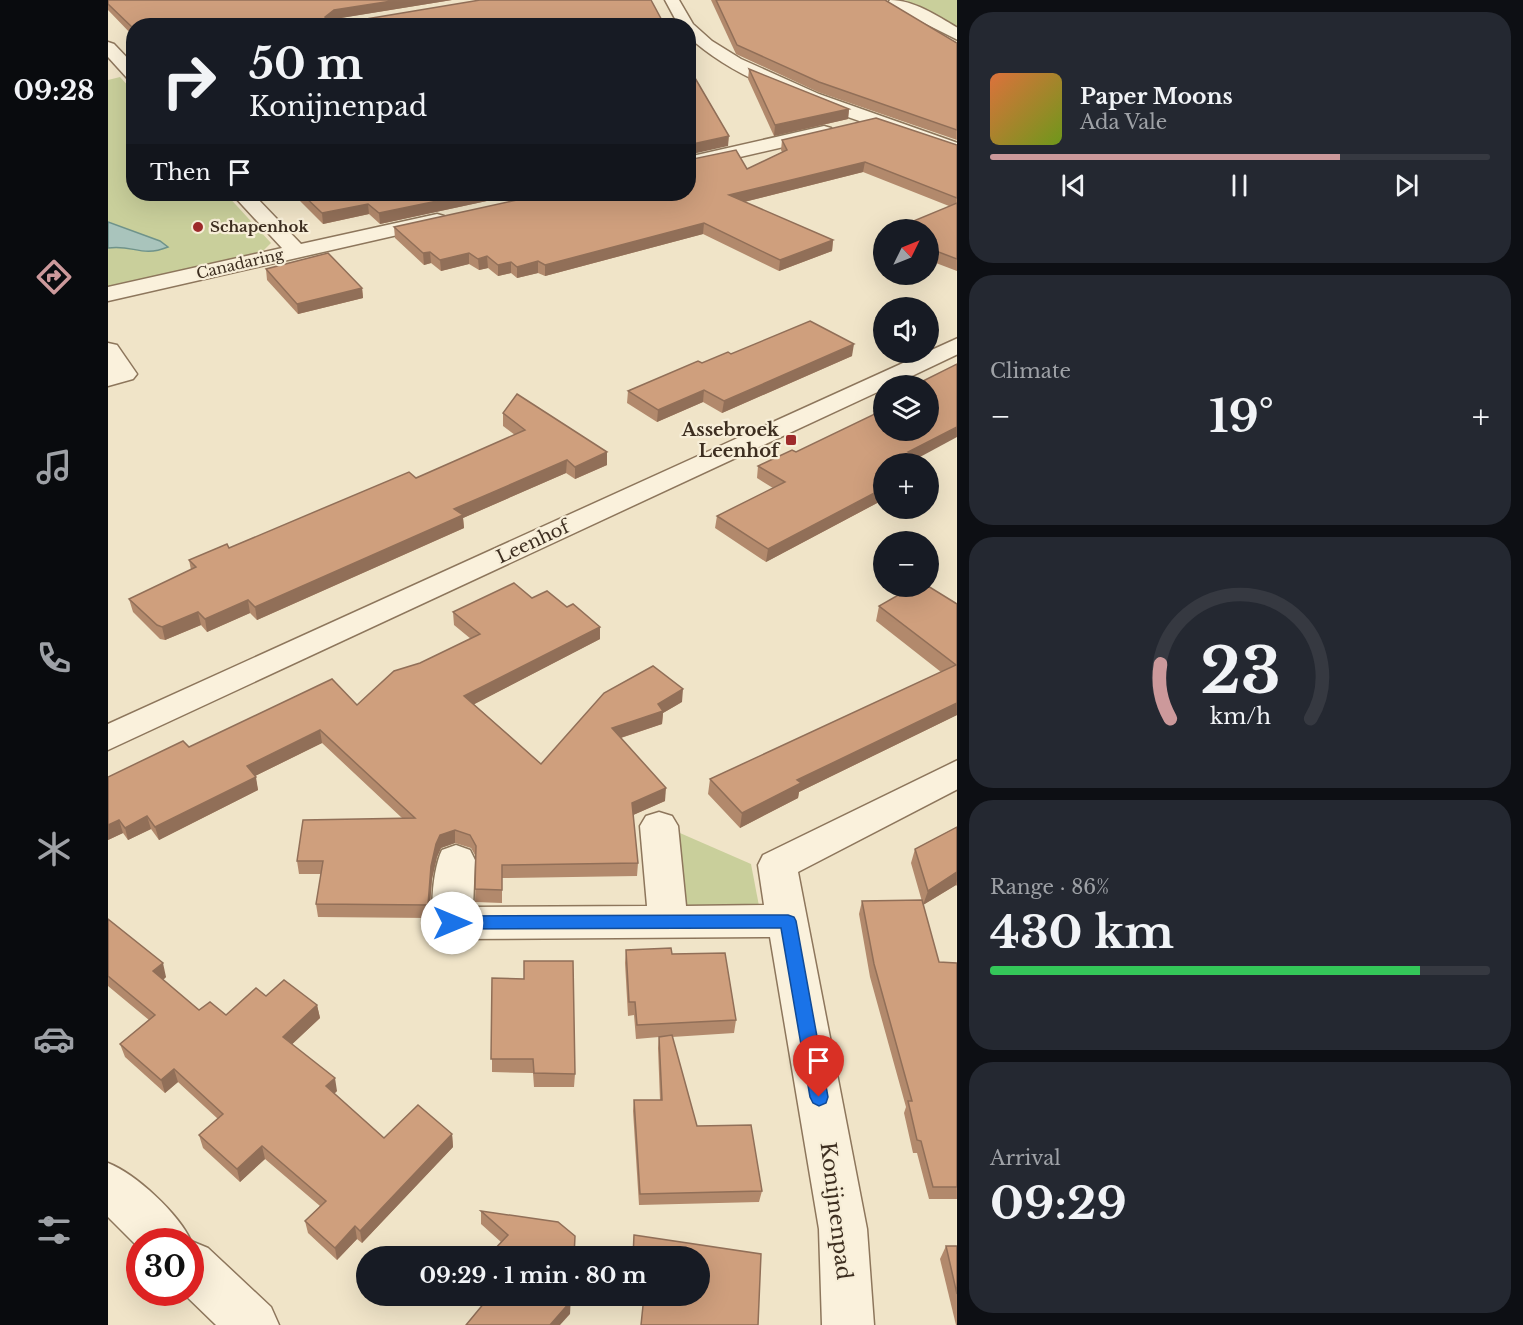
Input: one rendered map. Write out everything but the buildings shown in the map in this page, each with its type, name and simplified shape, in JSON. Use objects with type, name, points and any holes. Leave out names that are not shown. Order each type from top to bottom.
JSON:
[{"type":"street","points":[[672,0],[683,18]]},
{"type":"street","points":[[895,3],[918,12],[957,35]]},
{"type":"street","points":[[696,33],[716,51],[769,79],[957,150]]},
{"type":"street","points":[[108,47],[126,58]]},
{"type":"street","points":[[698,55],[716,51]]},
{"type":"street","points":[[696,160],[878,120]]},
{"type":"street","name":"Canadaring","points":[[249,201],[296,251]]},
{"type":"street","points":[[296,251],[459,215]]},
{"type":"street","name":"Canadaring","points":[[108,294],[296,251]]},
{"type":"street","name":"Leenhof","points":[[108,738],[957,345]]},
{"type":"street","points":[[108,350],[124,374],[108,378]]},
{"type":"street","name":"Konijnenpad","points":[[848,1325],[843,1229],[777,865],[957,773]]},
{"type":"street","points":[[658,826],[668,922]]},
{"type":"street","points":[[456,860],[452,923],[788,921]]},
{"type":"street","points":[[108,1185],[153,1228]]},
{"type":"street","points":[[204,1278],[253,1325]]},
{"type":"green space","points":[[905,0],[957,0],[957,30]]},
{"type":"green space","points":[[120,77],[126,83],[126,201],[232,201],[271,243],[263,251],[108,288],[108,248],[151,251],[167,247],[160,241],[108,222],[108,80]]},
{"type":"green space","points":[[673,830],[751,864],[759,906],[687,907]]},
{"type":"water","points":[[108,222],[160,241],[168,247],[151,251],[108,248]]},
{"type":"place","name":"Schapenhok","points":[[198,227]]},
{"type":"place","name":"Assebroek Leenhof","points":[[791,440]]},
{"type":"route","points":[[452,923],[788,921],[819,1097]]}]
